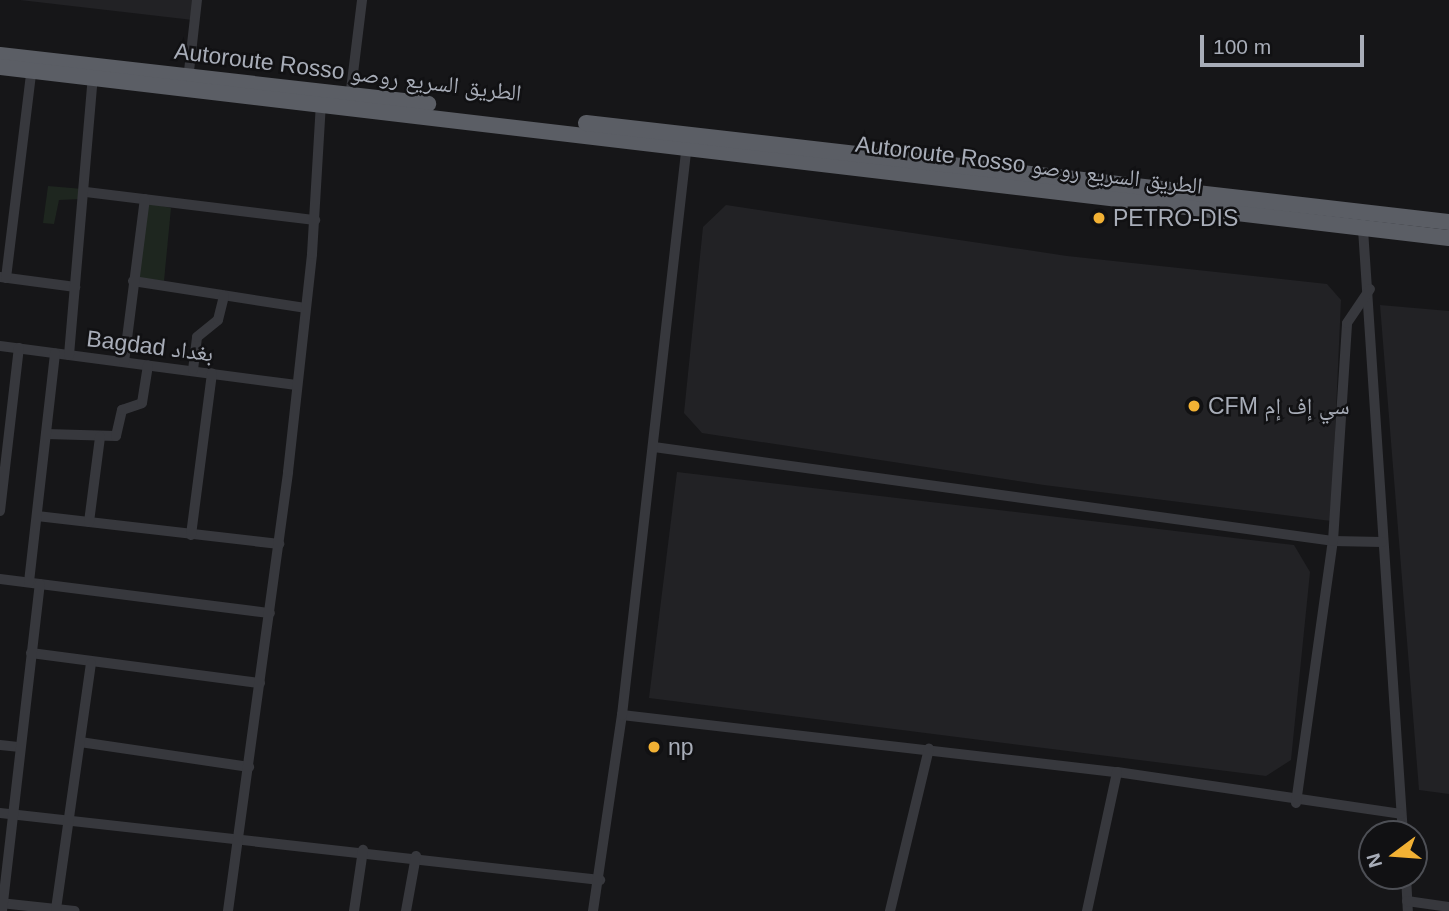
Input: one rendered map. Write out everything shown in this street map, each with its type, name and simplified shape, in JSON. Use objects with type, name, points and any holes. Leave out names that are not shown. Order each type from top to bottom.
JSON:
[{"type":"highway","name":"Autoroute Rosso الطريق السريع روصو","points":[[0,55],[33,64],[688,141],[1449,238]]},
{"type":"highway","name":"Autoroute Rosso الطريق السريع روصو","points":[[0,67],[33,64]]},
{"type":"highway","name":"Autoroute Rosso الطريق السريع روصو","points":[[688,141],[1449,222]]},
{"type":"street","points":[[188,83],[197,0]]},
{"type":"street","points":[[350,100],[362,0]]},
{"type":"street","points":[[33,64],[3,277],[75,287]]},
{"type":"street","points":[[69,355],[86,192],[94,70]]},
{"type":"street","points":[[228,911],[279,544],[315,220],[321,97]]},
{"type":"street","points":[[593,911],[600,880],[622,715],[688,141]]},
{"type":"street","points":[[86,192],[315,220]]},
{"type":"street","points":[[124,362],[145,199]]},
{"type":"street","points":[[1363,229],[1370,289],[1382,541],[1402,820]]},
{"type":"street","points":[[133,281],[305,309]]},
{"type":"street","points":[[1296,803],[1333,541],[1347,323],[1370,289]]},
{"type":"street","points":[[193,370],[197,337],[218,320],[224,296]]},
{"type":"street","name":"Bagdad بغداد","points":[[0,346],[296,385]]},
{"type":"street","points":[[0,511],[5,429],[19,348]]},
{"type":"street","points":[[55,353],[37,516],[31,653],[18,747],[2,906],[75,911]]},
{"type":"street","points":[[46,434],[116,436],[121,410],[140,408],[148,365]]},
{"type":"street","points":[[191,535],[212,373]]},
{"type":"street","points":[[89,522],[100,437]]},
{"type":"street","points":[[653,447],[1333,541],[1382,541]]},
{"type":"street","points":[[37,516],[279,544]]},
{"type":"street","points":[[0,579],[270,613]]},
{"type":"street","points":[[31,653],[91,663],[260,683]]},
{"type":"street","points":[[56,909],[91,663]]},
{"type":"street","points":[[622,715],[1117,772],[1296,803],[1401,814]]},
{"type":"street","points":[[79,742],[249,767]]},
{"type":"street","points":[[0,745],[18,747]]},
{"type":"street","points":[[890,911],[929,749]]},
{"type":"street","points":[[1087,911],[1117,772]]},
{"type":"street","points":[[0,814],[363,850],[600,880]]},
{"type":"street","points":[[354,911],[363,850]]},
{"type":"street","points":[[406,911],[416,856]]},
{"type":"street","points":[[1408,906],[1449,907]]},
{"type":"shaded area","points":[[20,0],[195,0],[193,20]]},
{"type":"shaded area","points":[[48,186],[83,189],[81,199],[59,200],[54,224],[43,223]]},
{"type":"shaded area","points":[[148,203],[171,208],[164,281],[138,278]]},
{"type":"shaded area","points":[[726,205],[1067,256],[1327,284],[1341,300],[1331,521],[1044,485],[702,433],[684,413],[703,227]]},
{"type":"shaded area","points":[[1380,305],[1449,311],[1449,794],[1419,790]]},
{"type":"shaded area","points":[[677,472],[1294,545],[1310,572],[1291,760],[1266,776],[649,698]]},
{"type":"place","name":"PETRO-DIS","points":[[1099,218]]},
{"type":"place","name":"CFM سي إف إم","points":[[1194,406]]},
{"type":"place","name":"np","points":[[654,747]]}]
